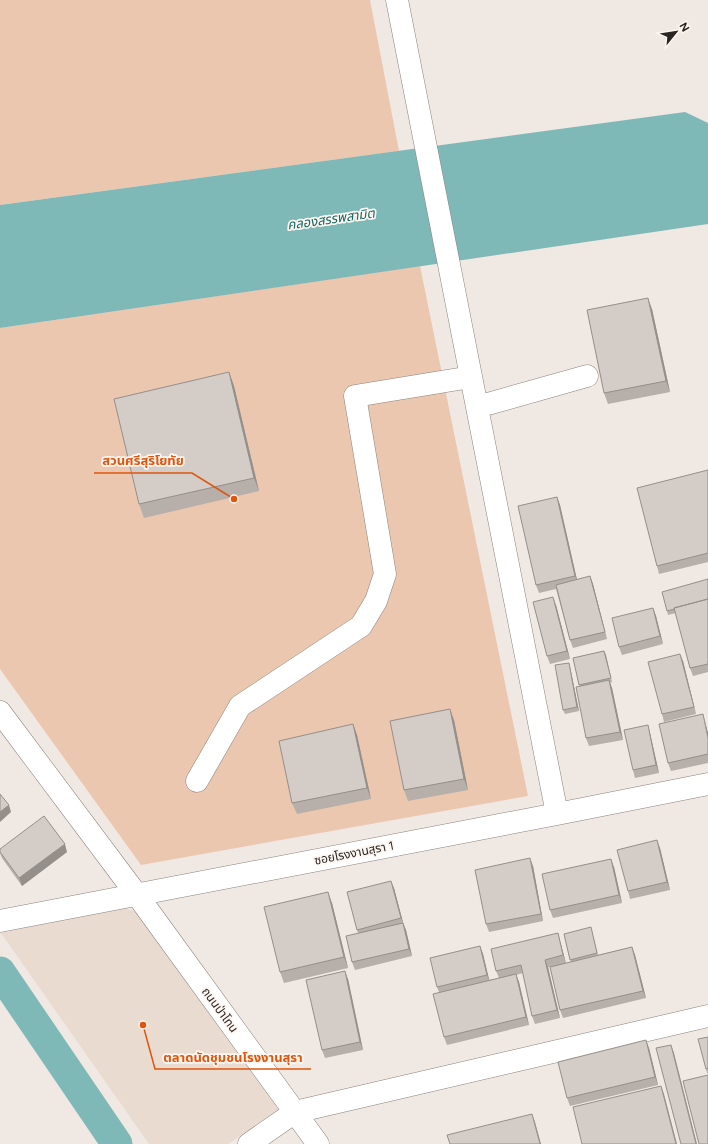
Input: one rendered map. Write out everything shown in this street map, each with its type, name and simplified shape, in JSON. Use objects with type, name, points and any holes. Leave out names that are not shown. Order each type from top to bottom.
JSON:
[{"type":"street","points":[[397,0],[557,814]]},
{"type":"street","points":[[477,407],[588,376]]},
{"type":"street","points":[[197,781],[240,706],[361,626],[376,601],[385,574],[356,396],[471,377]]},
{"type":"street","name":"ถนนป่าโทน","points":[[0,712],[136,894],[318,1144]]},
{"type":"street","name":"ซอยโรงงานสุรา 1","points":[[0,921],[708,784]]},
{"type":"street","points":[[249,1144],[296,1112],[708,1016]]},
{"type":"shaded area","points":[[0,0],[370,0],[399,151],[0,205]]},
{"type":"shaded area","points":[[420,266],[528,796],[141,865],[0,669],[0,328]]},
{"type":"shaded area","points":[[123,907],[142,914],[279,1110],[228,1144],[149,1144],[1,933]]},
{"type":"water","name":"คลองสรรพสามิต","points":[[685,112],[708,123],[708,224],[0,328],[0,205]]},
{"type":"building","points":[[648,298],[666,381],[604,393],[587,310]]},
{"type":"building","points":[[229,372],[254,478],[139,504],[114,399]]},
{"type":"building","points":[[708,470],[708,553],[657,566],[637,488]]},
{"type":"building","points":[[557,497],[575,576],[536,585],[518,506]]},
{"type":"building","points":[[590,576],[605,632],[570,640],[556,585]]},
{"type":"building","points":[[708,579],[708,599],[667,611],[662,592]]},
{"type":"building","points":[[553,597],[567,651],[547,656],[533,602]]},
{"type":"building","points":[[708,599],[708,664],[690,668],[674,608]]},
{"type":"building","points":[[653,608],[660,636],[619,647],[612,618]]},
{"type":"building","points":[[604,651],[611,678],[579,685],[573,658]]},
{"type":"building","points":[[680,654],[694,707],[662,714],[648,662]]},
{"type":"building","points":[[569,663],[577,707],[563,710],[555,665]]},
{"type":"building","points":[[609,680],[620,732],[586,738],[576,687]]},
{"type":"building","points":[[450,709],[464,779],[404,790],[390,721]]},
{"type":"building","points":[[703,714],[708,738],[708,754],[668,763],[659,724]]},
{"type":"building","points":[[353,724],[367,788],[292,803],[279,741]]},
{"type":"building","points":[[648,725],[656,765],[633,770],[624,730]]},
{"type":"building","points":[[0,794],[9,805],[0,812]]},
{"type":"building","points":[[44,816],[65,844],[19,878],[0,852],[0,849]]},
{"type":"building","points":[[657,840],[667,882],[628,891],[617,850]]},
{"type":"building","points":[[530,858],[541,914],[486,924],[475,870]]},
{"type":"building","points":[[611,859],[619,895],[550,910],[542,874]]},
{"type":"building","points":[[391,881],[401,918],[357,930],[347,892]]},
{"type":"building","points":[[328,892],[344,957],[280,972],[264,907]]},
{"type":"building","points":[[403,923],[409,949],[352,962],[346,936]]},
{"type":"building","points":[[591,927],[597,953],[570,960],[564,934]]},
{"type":"building","points":[[558,933],[563,955],[545,960],[557,1010],[532,1016],[521,965],[496,971],[491,949]]},
{"type":"building","points":[[480,946],[487,975],[437,987],[430,958]]},
{"type":"building","points":[[632,947],[643,991],[560,1010],[550,967]]},
{"type":"building","points":[[345,971],[360,1042],[322,1050],[306,980]]},
{"type":"building","points":[[516,974],[526,1017],[444,1037],[433,994]]},
{"type":"building","points":[[708,1037],[708,1068],[706,1069],[698,1039]]},
{"type":"building","points":[[646,1040],[655,1077],[567,1098],[558,1062]]},
{"type":"building","points":[[671,1045],[696,1144],[681,1144],[656,1048]]},
{"type":"building","points":[[708,1075],[708,1144],[699,1144],[683,1081]]},
{"type":"building","points":[[661,1086],[676,1144],[582,1144],[573,1107]]},
{"type":"building","points":[[532,1114],[540,1144],[450,1144],[447,1135]]},
{"type":"waterway","points":[[0,972],[117,1144]]},
{"type":"place","name":"สวนศรีสุริโยทัย","points":[[234,499]]},
{"type":"place","name":"ตลาดนัดชุมชนโรงงานสุรา","points":[[143,1025]]}]
